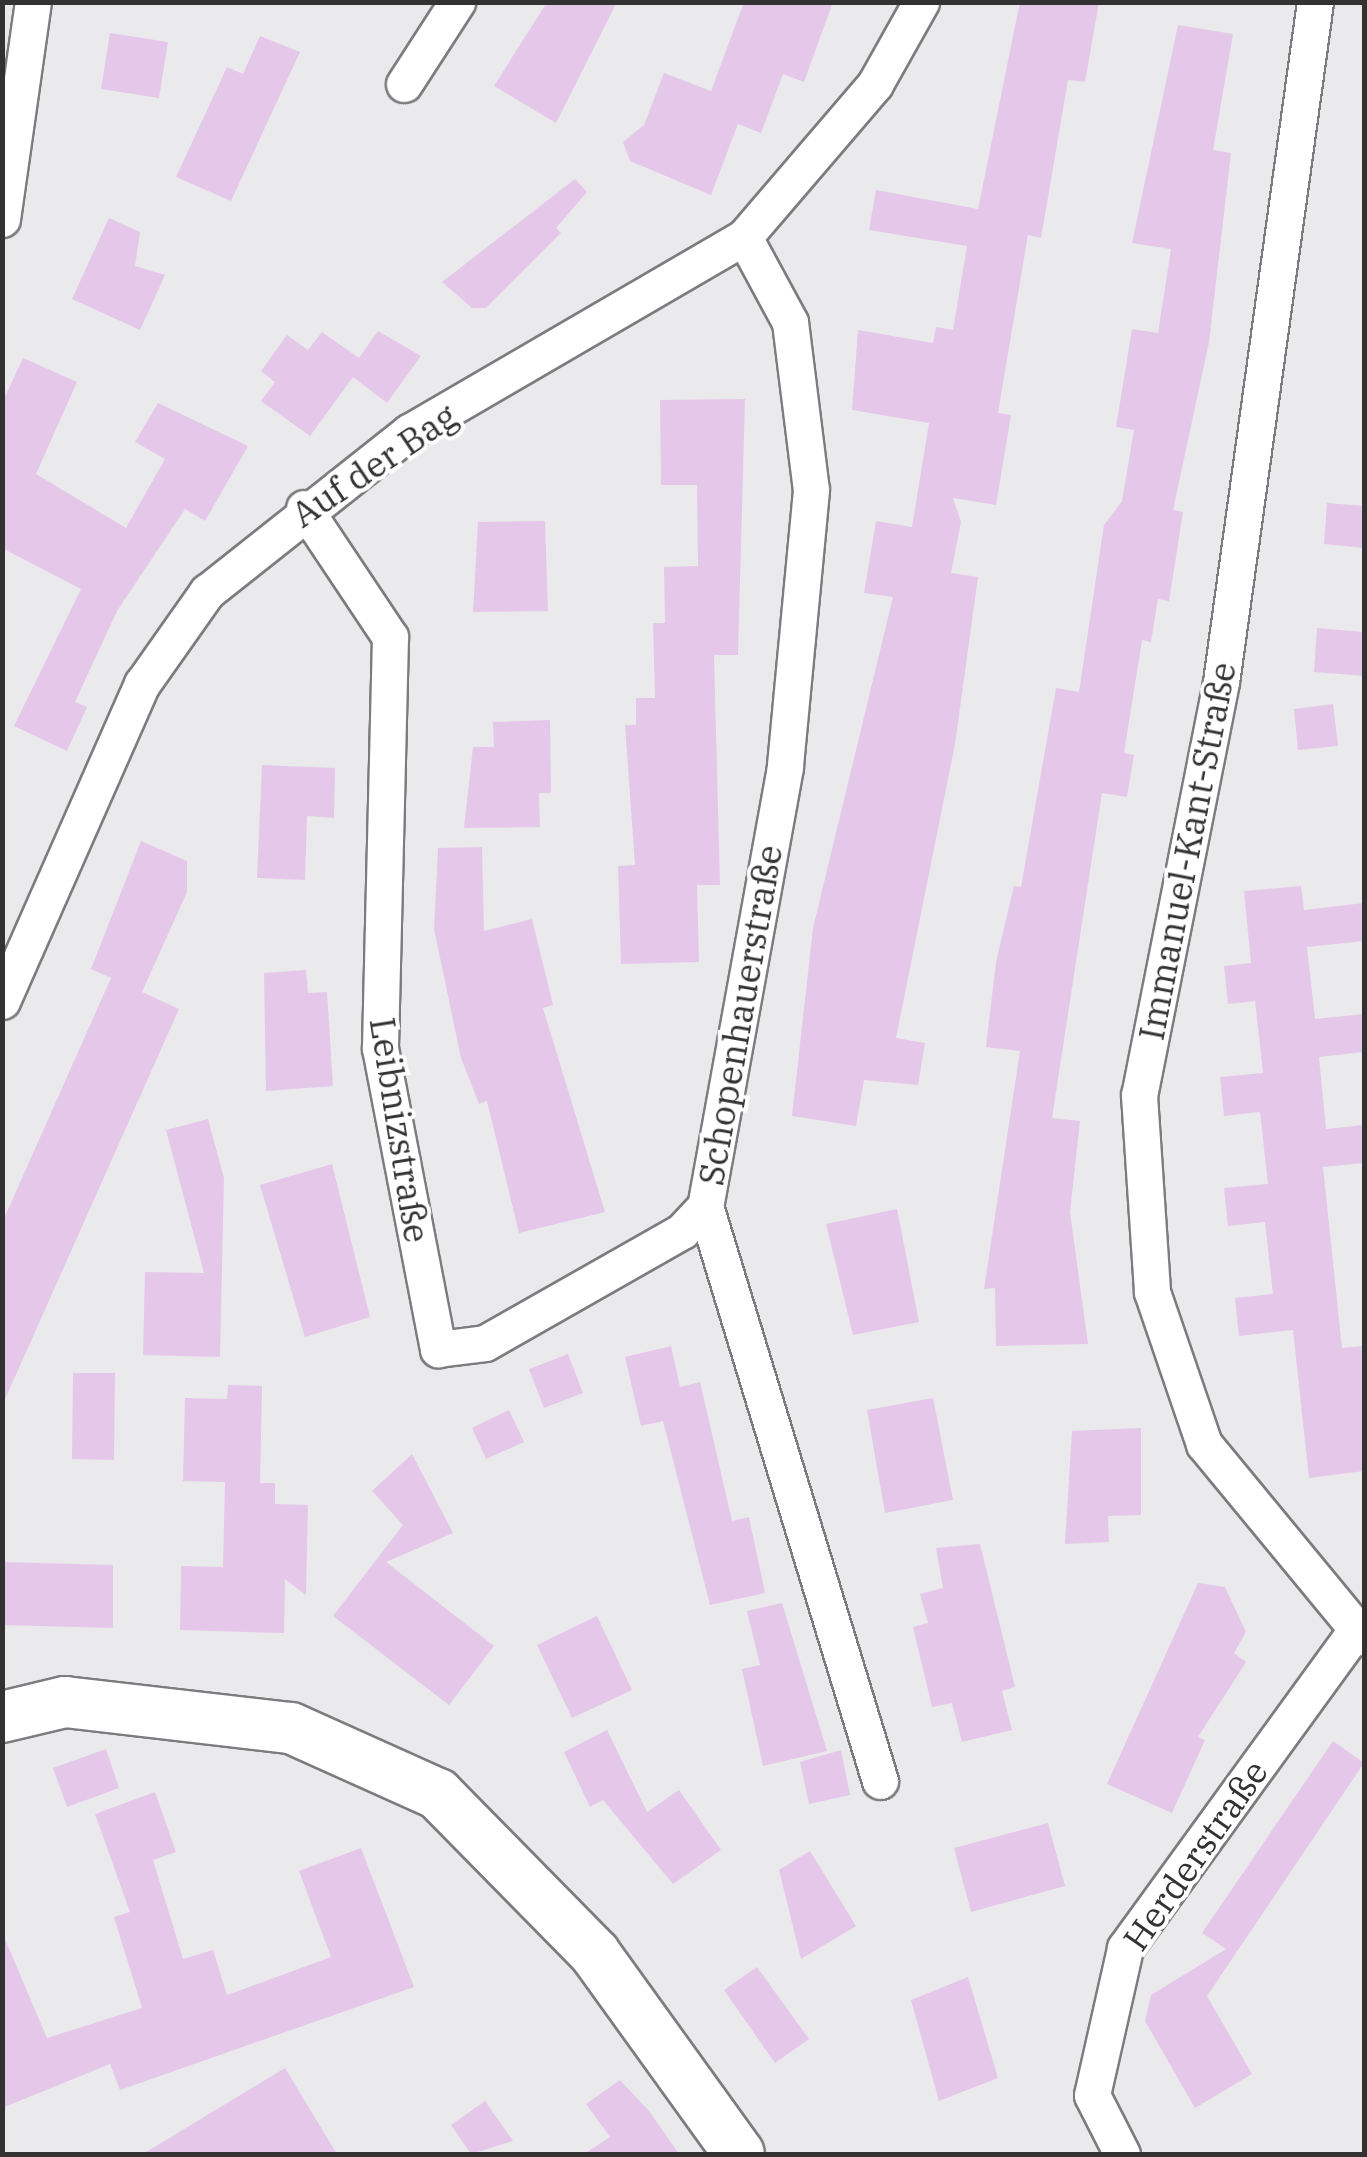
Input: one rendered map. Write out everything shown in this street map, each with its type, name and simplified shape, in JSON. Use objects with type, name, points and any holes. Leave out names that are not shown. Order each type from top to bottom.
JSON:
[{"type":"main road","points":[[2,1717],[66,1702],[291,1728],[438,1794],[595,1954],[738,2154]]},
{"type":"street","points":[[2,219],[32,2]]},
{"type":"street","points":[[404,84],[457,2]]},
{"type":"street","name":"Auf der Bag","points":[[2,1002],[142,684],[207,592],[304,508],[409,432],[744,238],[874,84],[921,2]]},
{"type":"street","name":"Immanuel-Kant-Straße","points":[[1314,2],[1221,682],[1139,1095],[1152,1292],[1204,1444],[1359,1635]]},
{"type":"street","name":"Schopenhauerstraße","points":[[744,238],[790,322],[811,490],[786,767],[705,1206],[880,1782]]},
{"type":"street","name":"Leibnizstraße","points":[[304,508],[390,637],[376,919],[380,1048],[438,1349],[485,1343],[682,1231],[705,1206]]},
{"type":"street","name":"Herderstraße","points":[[1122,2154],[1092,2095],[1124,1948],[1359,1635]]},
{"type":"building","points":[[547,2],[617,2],[556,123],[494,86]]},
{"type":"building","points":[[744,2],[833,2],[804,82],[783,74],[761,133],[738,124],[711,195],[630,161],[623,142],[644,125],[664,73],[711,91]]},
{"type":"building","points":[[1020,2],[1099,2],[1085,82],[1068,80],[1041,238],[1028,235],[998,413],[1011,415],[996,505],[953,498],[961,522],[951,573],[978,577],[955,744],[896,1038],[925,1043],[918,1085],[864,1080],[856,1126],[792,1116],[813,928],[893,597],[864,593],[876,521],[912,527],[929,423],[852,410],[858,330],[933,343],[936,327],[953,330],[967,246],[869,230],[876,190],[978,209]]},
{"type":"building","points":[[1178,25],[1233,34],[1213,150],[1231,153],[1209,342],[1173,510],[1183,512],[1169,601],[1158,599],[1151,642],[1142,640],[1124,753],[1134,755],[1127,797],[1102,793],[1052,1118],[1080,1121],[1070,1212],[1088,1344],[996,1346],[995,1288],[984,1289],[1020,1051],[986,1047],[996,962],[1014,886],[1021,887],[1056,688],[1079,692],[1104,525],[1122,501],[1134,430],[1116,427],[1132,329],[1158,333],[1171,249],[1132,243]]},
{"type":"building","points":[[110,33],[168,42],[159,98],[101,89]]},
{"type":"building","points":[[260,36],[300,52],[231,201],[176,177],[227,67],[243,74]]},
{"type":"building","points":[[575,179],[587,192],[556,228],[561,233],[486,308],[472,308],[442,282]]},
{"type":"building","points":[[109,218],[140,232],[135,266],[165,275],[140,330],[72,299]]},
{"type":"building","points":[[378,331],[421,356],[387,403],[353,377],[310,436],[261,401],[275,382],[261,371],[287,335],[308,350],[322,332],[359,358]]},
{"type":"building","points":[[23,358],[77,382],[36,474],[126,528],[165,459],[135,442],[158,403],[248,446],[205,521],[185,509],[117,611],[75,702],[87,707],[67,751],[14,726],[81,589],[2,548],[2,403]]},
{"type":"building","points":[[745,399],[738,655],[714,655],[720,885],[697,885],[699,962],[621,964],[618,866],[635,865],[625,725],[636,725],[636,698],[655,698],[653,623],[665,623],[664,567],[698,566],[697,485],[661,485],[660,400]]},
{"type":"building","points":[[1327,503],[1364,506],[1364,548],[1324,544]]},
{"type":"building","points":[[545,521],[548,611],[473,612],[478,522]]},
{"type":"building","points":[[1317,628],[1364,632],[1364,676],[1314,672]]},
{"type":"building","points":[[1333,704],[1338,746],[1298,750],[1294,709]]},
{"type":"building","points":[[550,720],[551,793],[539,793],[540,827],[464,828],[473,747],[494,747],[493,722]]},
{"type":"building","points":[[262,765],[335,768],[334,818],[307,816],[305,880],[257,878]]},
{"type":"building","points":[[141,841],[187,861],[187,892],[142,992],[179,1009],[2,1406],[2,1223],[111,978],[91,969]]},
{"type":"building","points":[[482,847],[484,931],[532,919],[553,1005],[543,1008],[605,1212],[519,1233],[487,1101],[479,1104],[461,1058],[434,929],[438,848]]},
{"type":"building","points":[[1301,886],[1304,910],[1364,903],[1364,941],[1307,947],[1315,1019],[1364,1014],[1364,1052],[1319,1057],[1326,1129],[1364,1125],[1364,1163],[1323,1167],[1342,1348],[1364,1346],[1364,1471],[1309,1478],[1293,1330],[1239,1336],[1235,1298],[1273,1294],[1265,1222],[1228,1226],[1224,1188],[1268,1184],[1260,1112],[1224,1116],[1220,1077],[1263,1073],[1255,1001],[1228,1004],[1224,966],[1251,963],[1244,891]]},
{"type":"building","points":[[306,970],[308,993],[327,992],[333,1086],[266,1091],[264,973]]},
{"type":"building","points":[[208,1119],[224,1178],[220,1357],[143,1355],[145,1272],[204,1273],[166,1130]]},
{"type":"building","points":[[332,1164],[370,1317],[305,1337],[260,1185]]},
{"type":"building","points":[[897,1209],[919,1322],[853,1335],[826,1224]]},
{"type":"building","points":[[671,1346],[680,1387],[700,1382],[732,1521],[749,1517],[765,1593],[710,1605],[663,1421],[641,1426],[625,1357]]},
{"type":"building","points":[[568,1354],[583,1393],[544,1408],[529,1369]]},
{"type":"building","points":[[73,1373],[115,1373],[114,1460],[72,1459]]},
{"type":"building","points":[[228,1385],[262,1386],[260,1483],[275,1483],[275,1504],[308,1505],[306,1595],[285,1579],[284,1633],[180,1630],[181,1566],[223,1567],[225,1482],[183,1481],[185,1398],[227,1399]]},
{"type":"building","points":[[933,1398],[953,1500],[885,1513],[867,1410]]},
{"type":"building","points":[[509,1410],[524,1442],[486,1459],[472,1428]]},
{"type":"building","points":[[1141,1428],[1141,1515],[1108,1516],[1109,1542],[1065,1544],[1072,1431]]},
{"type":"building","points":[[412,1454],[453,1533],[386,1562],[494,1646],[449,1705],[333,1616],[403,1525],[372,1491]]},
{"type":"building","points":[[980,1544],[1015,1687],[1002,1691],[1012,1730],[962,1742],[952,1703],[932,1707],[913,1627],[928,1623],[920,1594],[943,1588],[936,1548]]},
{"type":"building","points":[[2,1562],[113,1565],[113,1628],[2,1625]]},
{"type":"building","points":[[1198,1583],[1225,1587],[1246,1632],[1234,1653],[1246,1662],[1198,1737],[1205,1740],[1172,1813],[1107,1784]]},
{"type":"building","points":[[782,1603],[827,1751],[763,1766],[742,1669],[760,1665],[747,1611]]},
{"type":"building","points":[[597,1616],[632,1690],[572,1718],[537,1645]]},
{"type":"building","points":[[607,1730],[647,1812],[679,1790],[721,1850],[673,1884],[603,1800],[590,1807],[564,1752]]},
{"type":"building","points":[[1333,1741],[1364,1763],[1207,1996],[1252,2074],[1195,2108],[1145,2021],[1151,1995],[1226,1949],[1202,1933]]},
{"type":"building","points":[[106,1749],[119,1788],[67,1807],[53,1768]]},
{"type":"building","points":[[841,1750],[850,1795],[809,1804],[800,1762]]},
{"type":"building","points":[[155,1792],[176,1852],[153,1860],[183,1959],[213,1950],[227,1995],[331,1957],[299,1871],[361,1848],[414,1987],[120,2090],[110,2064],[2,2108],[2,1932],[47,2038],[142,2008],[114,1917],[130,1912],[95,1814]]},
{"type":"building","points":[[1048,1823],[1065,1886],[971,1912],[954,1848]]},
{"type":"building","points":[[810,1851],[856,1926],[801,1959],[779,1870]]},
{"type":"building","points":[[757,1967],[809,2039],[775,2063],[724,1990]]},
{"type":"building","points":[[968,1977],[998,2078],[939,2101],[911,2000]]},
{"type":"building","points":[[285,2068],[337,2154],[143,2154]]},
{"type":"building","points":[[620,2080],[649,2111],[679,2154],[584,2154],[610,2137],[586,2104]]},
{"type":"building","points":[[485,2101],[513,2141],[471,2154],[451,2125]]}]
